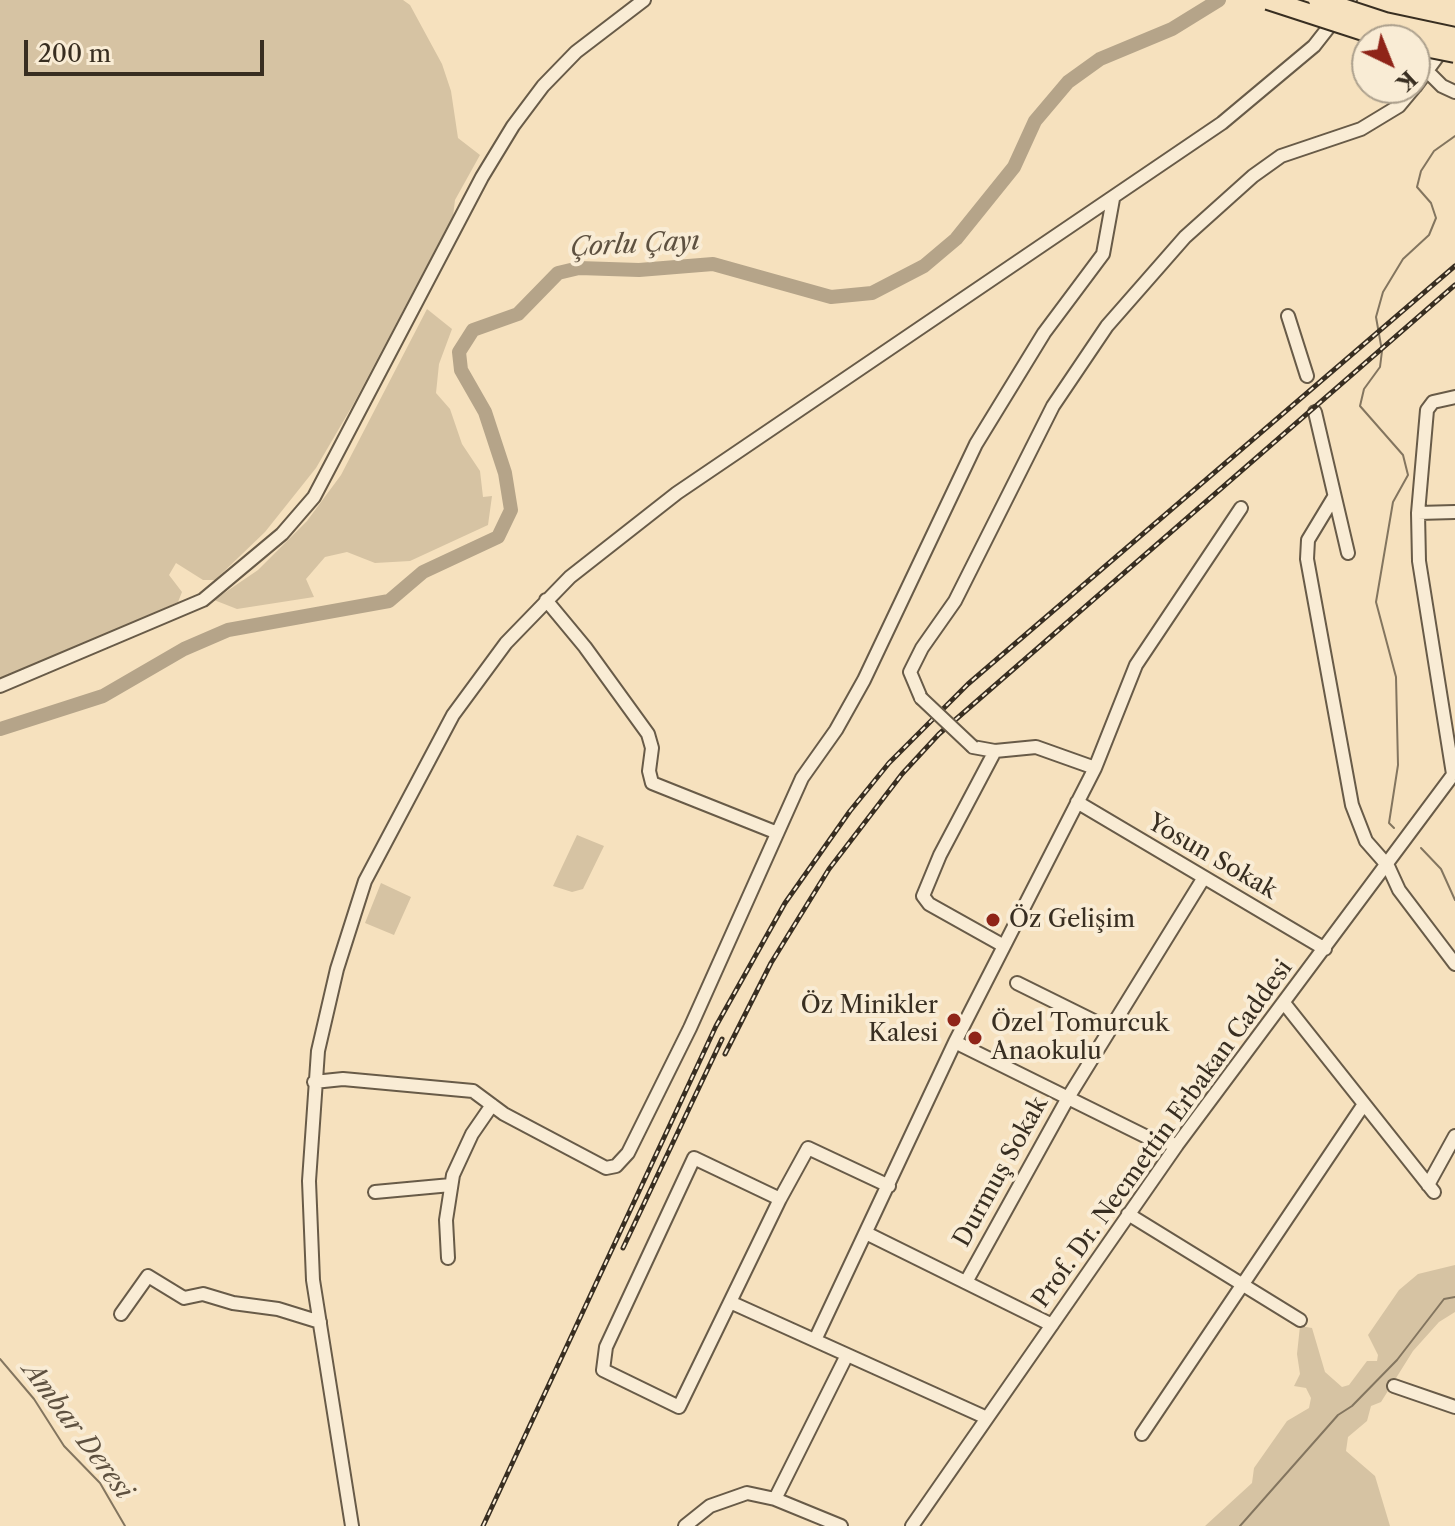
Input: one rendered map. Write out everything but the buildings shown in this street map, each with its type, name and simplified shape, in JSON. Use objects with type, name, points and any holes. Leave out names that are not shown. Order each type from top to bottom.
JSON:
[{"type":"highway","points":[[1268,0],[1351,27]]},
{"type":"highway","points":[[1318,0],[1385,22],[1455,35]]},
{"type":"highway","points":[[1431,48],[1455,53]]},
{"type":"street","points":[[0,686],[203,600],[282,534],[314,497],[513,126],[543,86],[576,52],[644,0]]},
{"type":"street","points":[[352,1526],[313,1280],[309,1181],[314,1082],[337,969],[365,881],[453,715],[506,643],[546,600],[677,493],[1222,123],[1314,46],[1350,0]]},
{"type":"street","points":[[1431,68],[1455,35]]},
{"type":"street","points":[[1431,75],[1442,86],[1455,92]]},
{"type":"street","points":[[1095,768],[1036,747],[995,751],[973,747],[921,698],[910,672],[955,601],[1053,406],[1107,326],[1185,237],[1253,176],[1281,156],[1361,129],[1401,104]]},
{"type":"street","points":[[314,1082],[343,1079],[473,1091],[492,1105],[606,1168],[616,1166],[628,1153],[690,1028],[775,832],[802,778],[836,730],[864,680],[976,444],[1044,333],[1103,254],[1113,199]]},
{"type":"street","points":[[1288,316],[1307,376]]},
{"type":"street","points":[[1454,773],[1419,561],[1418,513],[1427,410],[1433,402],[1455,397]]},
{"type":"street","points":[[1315,412],[1348,553]]},
{"type":"street","points":[[1334,497],[1308,540],[1307,559],[1352,805],[1366,841],[1388,866],[1399,890],[1455,964]]},
{"type":"street","points":[[815,1340],[868,1234],[955,1042],[1095,768],[1136,665],[1241,508]]},
{"type":"street","points":[[1418,513],[1455,512]]},
{"type":"street","points":[[546,600],[585,647],[648,734],[652,748],[649,771],[652,783],[775,832]]},
{"type":"street","points":[[995,751],[940,855],[923,896],[929,904],[1004,946]]},
{"type":"street","name":"Prof. Dr. Necmettin Erbakan Caddesi","points":[[912,1526],[1177,1145],[1388,866],[1454,773]]},
{"type":"street","name":"Yosun Sokak","points":[[1077,802],[1325,949]]},
{"type":"street","name":"Durmuş Sokak","points":[[966,1282],[1069,1096],[1203,879]]},
{"type":"street","points":[[1017,983],[1110,1029]]},
{"type":"street","points":[[1284,1003],[1362,1107],[1431,1189],[1455,1136]]},
{"type":"street","points":[[955,1042],[1149,1138],[1177,1145]]},
{"type":"street","points":[[448,1258],[446,1220],[451,1185],[472,1134],[492,1105]]},
{"type":"street","points":[[1142,1434],[1362,1107]]},
{"type":"street","points":[[780,1199],[694,1158],[606,1347],[603,1370],[679,1407],[808,1148],[889,1186]]},
{"type":"street","points":[[375,1192],[451,1185]]},
{"type":"street","points":[[1128,1214],[1300,1320]]},
{"type":"street","points":[[868,1234],[1052,1325]]},
{"type":"street","points":[[121,1314],[148,1276],[184,1298],[203,1294],[233,1303],[278,1309],[320,1322]]},
{"type":"street","points":[[730,1302],[987,1418]]},
{"type":"street","points":[[775,1499],[847,1355]]},
{"type":"street","points":[[1394,1386],[1455,1407]]},
{"type":"street","points":[[685,1526],[710,1506],[747,1493],[775,1499],[841,1526]]},
{"type":"shaded area","points":[[0,0],[403,0],[410,5],[442,64],[451,91],[458,138],[480,155],[455,200],[453,216],[354,403],[316,468],[265,532],[215,580],[203,580],[176,563],[169,575],[182,592],[178,602],[0,683]]},
{"type":"shaded area","points":[[427,309],[452,329],[439,364],[436,393],[450,409],[462,444],[480,471],[483,497],[492,496],[488,525],[410,561],[375,563],[347,552],[325,557],[306,579],[314,597],[237,609],[214,600],[258,570],[307,521],[341,475]]},
{"type":"shaded area","points":[[577,835],[604,846],[583,889],[572,892],[553,886]]},
{"type":"shaded area","points":[[381,883],[411,897],[394,935],[365,923]]},
{"type":"shaded area","points":[[1455,1265],[1455,1312],[1439,1322],[1413,1351],[1381,1402],[1371,1406],[1367,1421],[1348,1437],[1346,1451],[1375,1476],[1390,1526],[1205,1526],[1252,1483],[1254,1468],[1287,1421],[1309,1408],[1311,1398],[1306,1388],[1294,1386],[1300,1374],[1297,1354],[1300,1326],[1312,1328],[1325,1372],[1342,1387],[1349,1385],[1367,1361],[1377,1361],[1378,1355],[1368,1335],[1399,1290],[1418,1274]]},
{"type":"waterway","name":"Çorlu Çayı","points":[[0,729],[103,696],[184,649],[228,630],[389,601],[423,572],[498,537],[511,510],[505,473],[485,412],[461,370],[459,352],[473,330],[518,314],[558,273],[579,268],[639,270],[713,264],[831,297],[872,293],[924,266],[956,239],[1014,167],[1035,121],[1068,82],[1100,59],[1172,29],[1219,0]]},
{"type":"waterway","points":[[1394,828],[1389,823],[1398,765],[1396,677],[1376,602],[1393,502],[1408,475],[1403,455],[1360,406],[1364,389],[1380,367],[1382,351],[1376,317],[1383,292],[1403,259],[1429,235],[1436,218],[1431,203],[1417,187],[1421,171],[1434,151],[1455,136]]},
{"type":"waterway","points":[[1421,848],[1441,869],[1455,900]]},
{"type":"waterway","points":[[1240,1526],[1338,1415],[1352,1406],[1397,1360],[1444,1299],[1455,1297]]},
{"type":"waterway","name":"Ambar Deresi","points":[[0,1359],[34,1399],[64,1446],[100,1483],[125,1526]]},
{"type":"railway","points":[[483,1526],[716,1026],[785,903],[850,811],[889,763],[968,684],[1455,266]]},
{"type":"railway","points":[[725,1054],[771,963],[829,869],[902,774],[939,734],[1455,285]]},
{"type":"railway","points":[[623,1248],[722,1039]]},
{"type":"place","name":"Öz Gelişim","points":[[993,920]]},
{"type":"place","name":"Öz Minikler Kalesi","points":[[954,1020]]},
{"type":"place","name":"Özel Tomurcuk Anaokulu","points":[[975,1038]]}]
